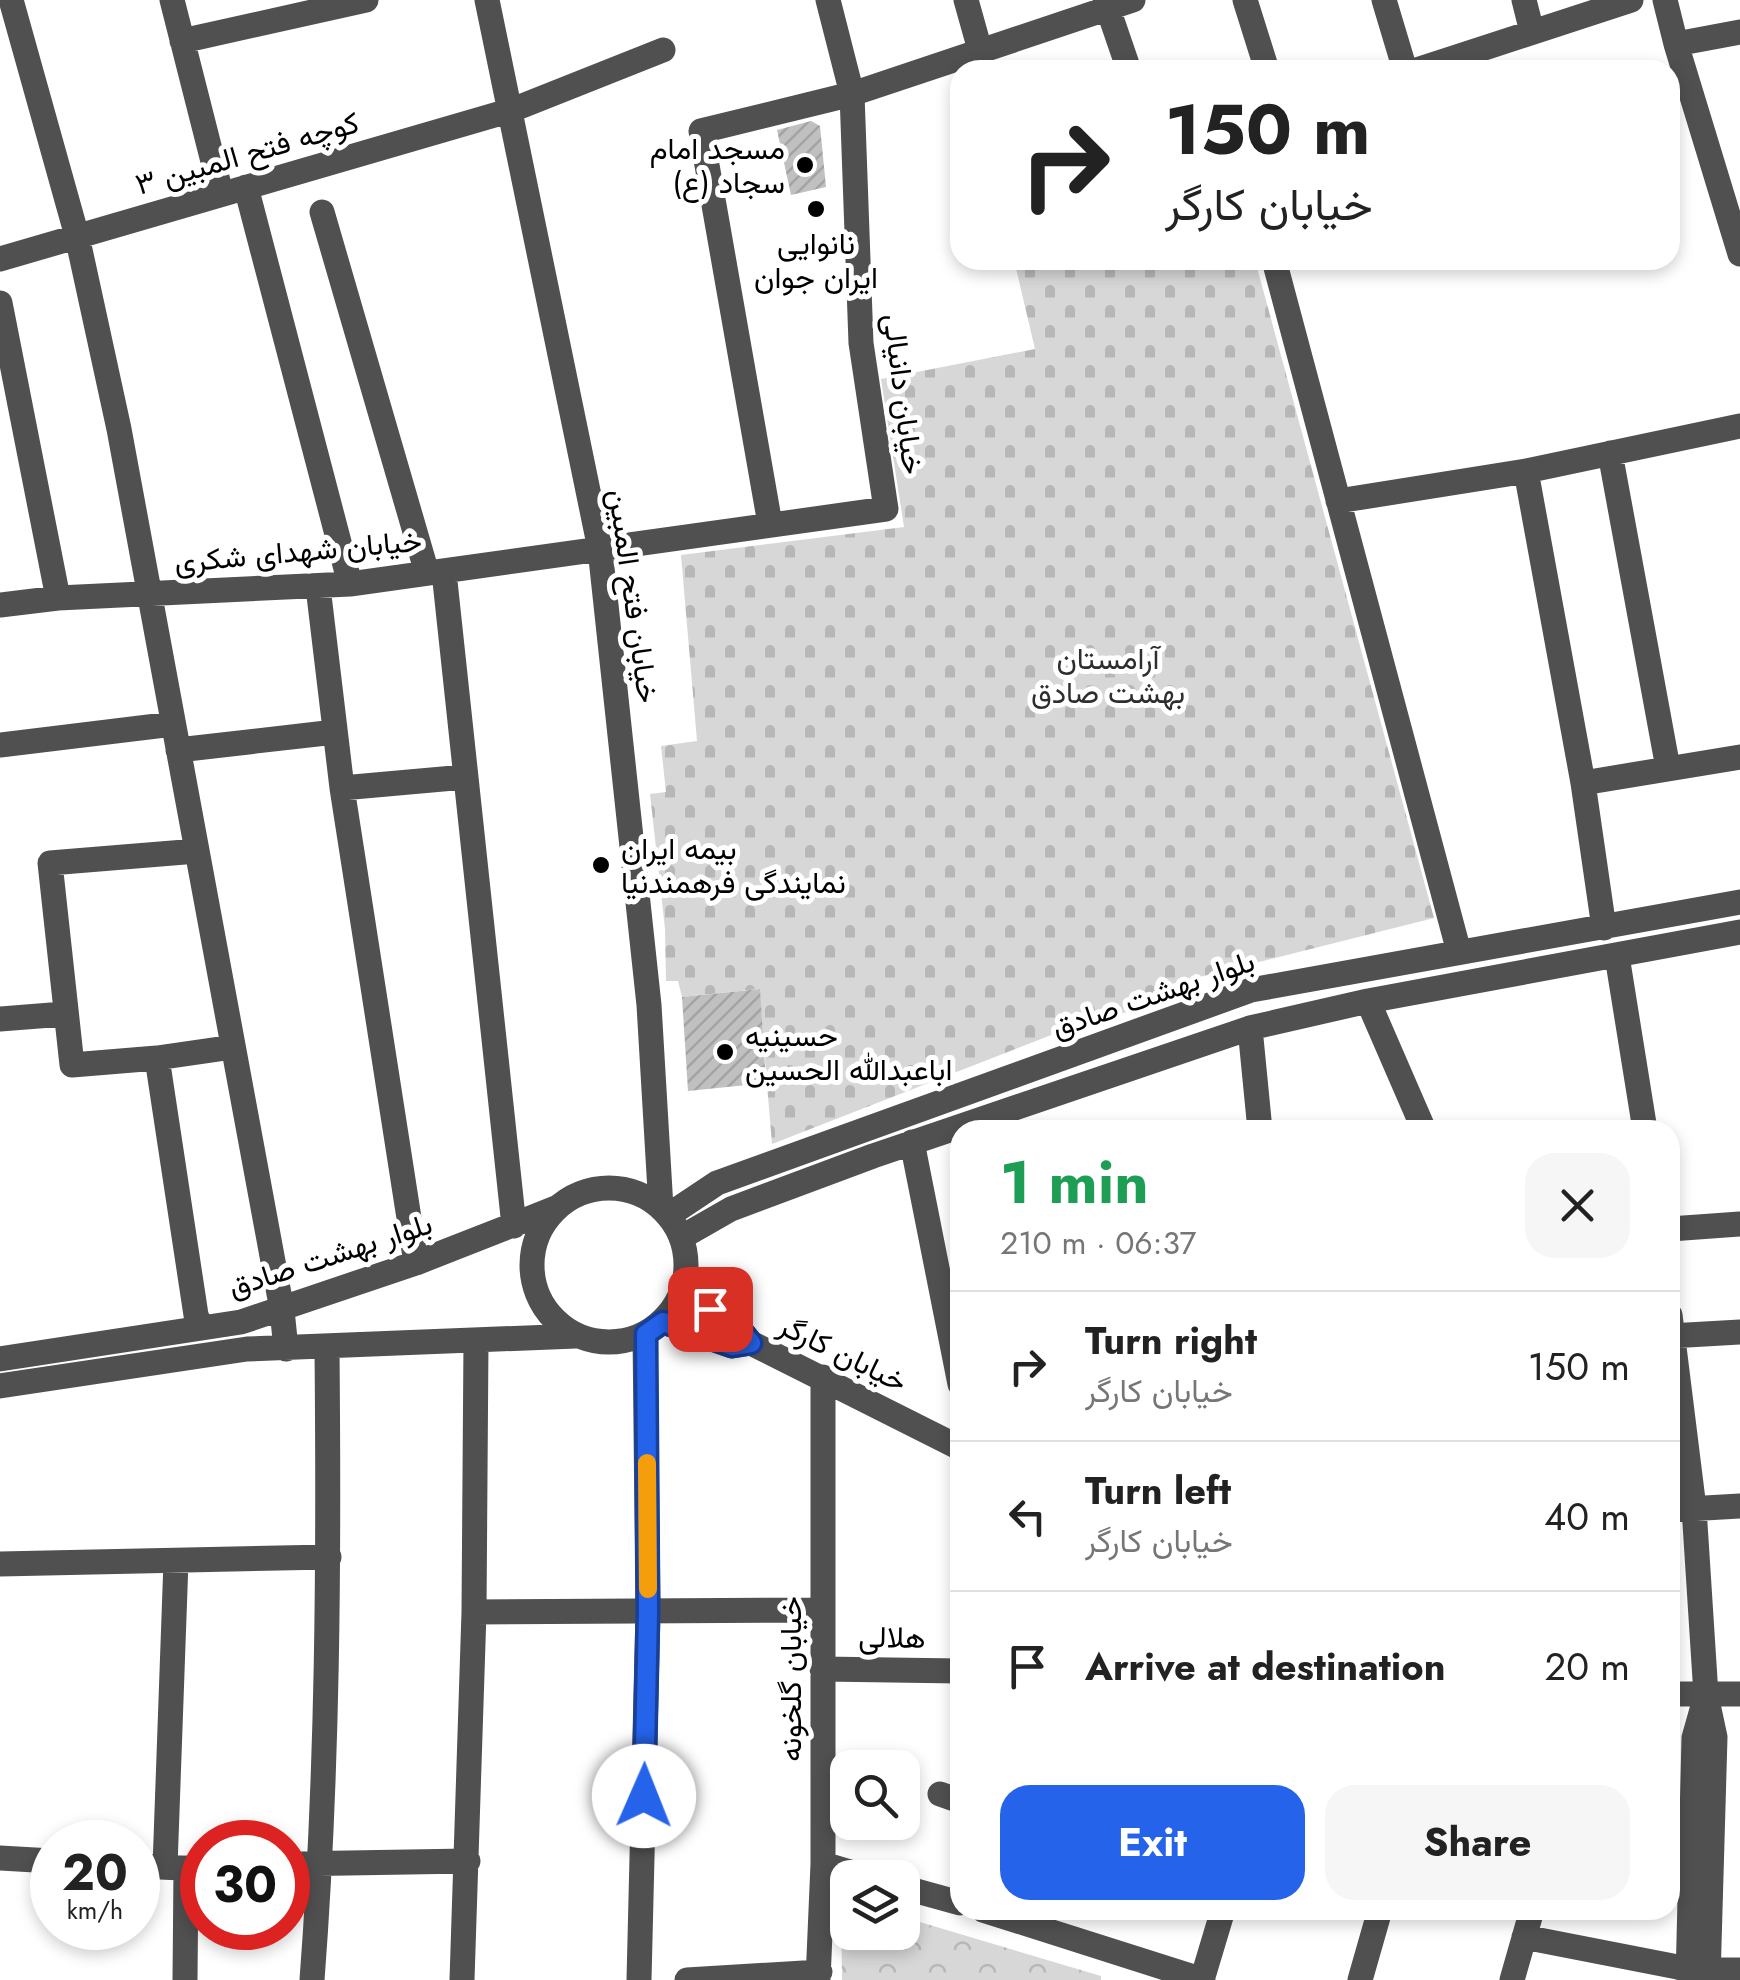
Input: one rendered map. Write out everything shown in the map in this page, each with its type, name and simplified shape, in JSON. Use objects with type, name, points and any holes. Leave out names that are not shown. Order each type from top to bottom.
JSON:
[{"type":"street","points":[[11,0],[77,236],[119,429],[286,1348]]},
{"type":"street","points":[[172,0],[182,41],[234,190],[350,584]]},
{"type":"street","points":[[182,41],[366,0]]},
{"type":"street","name":"خیابان فتح المبین","points":[[487,0],[600,549],[671,1220]]},
{"type":"street","name":"خیابان دانیالی","points":[[600,549],[886,509],[861,343],[852,94],[828,0]]},
{"type":"street","points":[[966,0],[980,50]]},
{"type":"street","points":[[1245,0],[1264,60]]},
{"type":"street","points":[[1384,0],[1402,60]]},
{"type":"street","points":[[1524,0],[1532,32]]},
{"type":"street","points":[[1447,60],[1632,0]]},
{"type":"street","points":[[1666,0],[1740,254]]},
{"type":"street","points":[[951,60],[1115,3],[1127,60]]},
{"type":"street","points":[[1676,44],[1740,32]]},
{"type":"street","name":"کوچه فتح المبین ۳","points":[[0,259],[512,110],[663,50]]},
{"type":"street","points":[[770,524],[702,131],[852,94],[950,60]]},
{"type":"street","points":[[322,212],[436,572],[465,777],[514,1226]]},
{"type":"street","points":[[1277,270],[1459,952]]},
{"type":"street","points":[[0,303],[58,598]]},
{"type":"street","points":[[1338,501],[1526,472],[1740,426]]},
{"type":"street","points":[[1610,453],[1668,768]]},
{"type":"street","points":[[1526,472],[1604,928]]},
{"type":"street","name":"خیابان شهدای شکری","points":[[0,605],[58,598],[318,587],[600,549]]},
{"type":"street","points":[[318,587],[342,788],[416,1262]]},
{"type":"street","points":[[0,746],[335,732]]},
{"type":"street","points":[[1582,783],[1740,758]]},
{"type":"street","points":[[342,788],[465,777]]},
{"type":"street","points":[[197,851],[50,863],[72,1065],[233,1047]]},
{"type":"street","name":"بلوار بهشت صادق","points":[[671,1220],[717,1183],[1251,990],[1740,902]]},
{"type":"street","name":"بلوار بهشت صادق","points":[[1017,1120],[1250,1028],[1368,1001],[1740,932]]},
{"type":"street","points":[[1617,956],[1643,1120]]},
{"type":"street","points":[[1368,1001],[1420,1120]]},
{"type":"street","points":[[0,1019],[64,1014]]},
{"type":"street","points":[[1250,1028],[1259,1120]]},
{"type":"street","points":[[157,1058],[201,1328]]},
{"type":"street","name":"بلوار بهشت صادق","points":[[671,1220],[731,1208],[912,1142],[950,1134]]},
{"type":"street","points":[[912,1142],[950,1334]]},
{"type":"street","points":[[602,1188],[626,1189],[650,1198],[671,1220],[687,1260],[676,1305],[654,1328],[625,1342],[600,1343],[576,1336],[555,1322],[540,1302],[532,1278],[532,1252],[540,1228],[556,1208],[577,1194],[602,1188]]},
{"type":"street","name":"بلوار بهشت صادق","points":[[0,1359],[201,1328],[282,1310],[556,1208]]},
{"type":"street","points":[[1680,1227],[1740,1224]]},
{"type":"street","name":"خیابان کارگر","points":[[681,1291],[738,1327],[751,1343],[950,1443]]},
{"type":"street","points":[[639,1980],[654,1328]]},
{"type":"street","name":"خیابان کارگر","points":[[654,1328],[732,1346],[751,1343]]},
{"type":"street","points":[[1680,1329],[1740,1332]]},
{"type":"street","points":[[0,1386],[204,1355],[576,1336]]},
{"type":"street","points":[[462,1980],[474,1612],[476,1342]]},
{"type":"street","points":[[0,1345],[0,1359]]},
{"type":"street","points":[[312,1980],[321,1863],[329,1557],[327,1348]]},
{"type":"street","name":"خیابان گلخونه","points":[[819,1976],[824,1377]]},
{"type":"street","points":[[1680,1476],[1706,1695],[1694,1738],[1698,1975]]},
{"type":"street","points":[[1682,1509],[1740,1506]]},
{"type":"street","points":[[0,1564],[329,1557]]},
{"type":"street","points":[[176,1561],[183,1820]]},
{"type":"street","points":[[474,1612],[822,1610]]},
{"type":"street","name":"هلالی","points":[[822,1669],[950,1671]]},
{"type":"street","points":[[1680,1694],[1740,1694]]},
{"type":"street","points":[[0,1858],[30,1860]]},
{"type":"street","points":[[310,1863],[468,1860]]},
{"type":"street","points":[[822,1864],[830,1866]]},
{"type":"street","points":[[920,1892],[950,1901]]},
{"type":"street","points":[[1043,1920],[1203,1980],[1220,1920]]},
{"type":"street","points":[[1360,1980],[1377,1920]]},
{"type":"street","points":[[1512,1980],[1529,1920]]},
{"type":"street","points":[[1524,1937],[1698,1975],[1740,1970]]},
{"type":"street","points":[[185,1950],[185,1980]]},
{"type":"street","points":[[687,1980],[819,1976]]},
{"type":"green space","name":"آرامستان بهشت صادق","points":[[1016,270],[1258,270],[1434,918],[1172,984],[1174,998],[1059,1032],[772,1144],[759,989],[682,997],[678,981],[666,981],[665,929],[650,794],[666,792],[661,746],[697,741],[681,555],[904,527],[881,379],[1035,349]]},
{"type":"green space","points":[[920,1922],[1101,1976],[1101,1980],[842,1980],[842,1950],[920,1950]]},
{"type":"building","name":"مسجد امام سجاد (ع)","points":[[811,121],[820,126],[826,187],[791,195],[777,130]]},
{"type":"building","name":"حسینیه اباعبدالله الحسین","points":[[760,989],[766,1083],[688,1091],[682,997]]},
{"type":"slow traffic","points":[[647,1463],[648,1589]]},
{"type":"place","name":"مسجد امام سجاد (ع)","points":[[805,165]]},
{"type":"place","name":"نانوایی ایران جوان","points":[[816,209]]},
{"type":"place","name":"بیمه ایران نمایندگی فرهمندنیا","points":[[601,865]]},
{"type":"place","name":"حسینیه اباعبدالله الحسین","points":[[725,1052]]},
{"type":"route","points":[[644,1796],[648,1612],[646,1334],[663,1322],[732,1346],[751,1343],[738,1327],[710,1309]]}]
